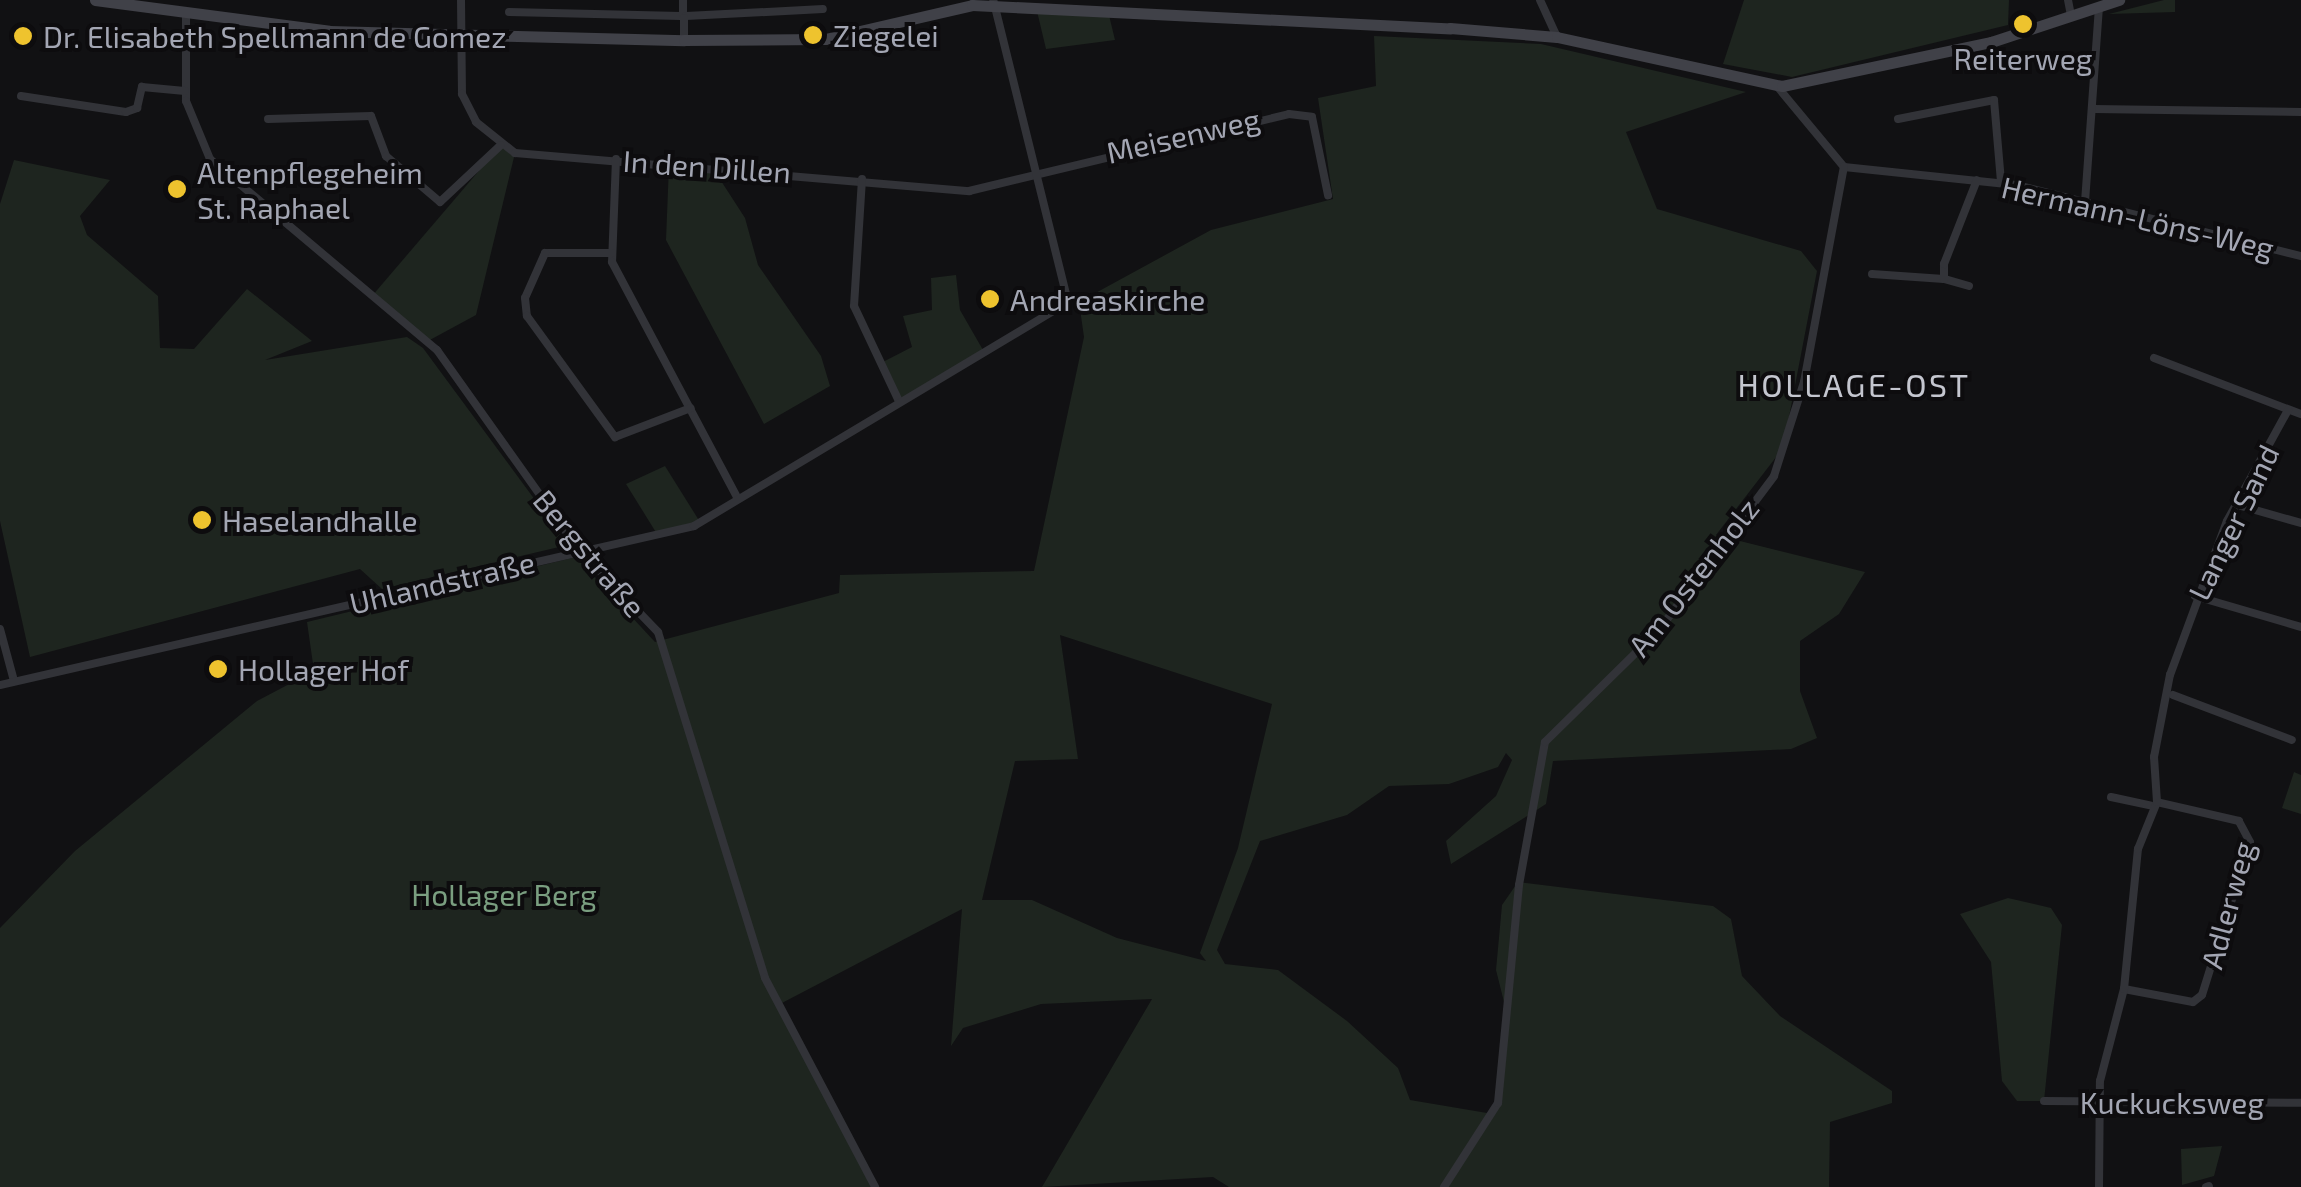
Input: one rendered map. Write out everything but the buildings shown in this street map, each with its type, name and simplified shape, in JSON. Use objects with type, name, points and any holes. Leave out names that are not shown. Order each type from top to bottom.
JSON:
[{"type":"main road","points":[[95,0],[186,13],[461,35],[684,40],[825,39],[994,2],[1557,37],[1776,86],[1954,51],[2120,0]]},
{"type":"street","points":[[268,119],[371,116],[386,156],[440,202],[501,145],[462,94],[462,0]]},
{"type":"street","points":[[684,0],[684,40]]},
{"type":"street","points":[[1540,0],[1557,37]]},
{"type":"street","points":[[2068,0],[2072,16]]},
{"type":"street","points":[[994,2],[1036,170]]},
{"type":"street","points":[[2085,202],[2099,7]]},
{"type":"street","points":[[508,12],[683,16],[823,9]]},
{"type":"street","name":"Bergstraße","points":[[186,13],[185,91],[210,159],[437,350],[579,550],[658,632],[766,978],[875,1187]]},
{"type":"street","points":[[1776,86],[1844,168]]},
{"type":"street","points":[[21,96],[126,112],[137,108],[142,87],[185,91]]},
{"type":"street","points":[[1898,119],[1994,100],[2001,182]]},
{"type":"street","points":[[2094,110],[2301,112]]},
{"type":"street","name":"Meisenweg","points":[[1036,170],[1263,115],[1302,115],[1312,117],[1328,195]]},
{"type":"street","name":"In den Dillen","points":[[501,145],[529,156],[616,158],[968,191],[1036,170]]},
{"type":"street","points":[[616,158],[612,252],[738,499]]},
{"type":"street","name":"Hermann-Löns-Weg","points":[[1844,168],[2001,182],[2301,256]]},
{"type":"street","name":"Am Ostenholz","points":[[1444,1187],[1498,1103],[1520,885],[1546,742],[1660,630],[1774,476],[1804,382],[1844,168]]},
{"type":"street","name":"Uhlandstraße","points":[[0,684],[694,526],[1068,302],[1036,170]]},
{"type":"street","points":[[862,179],[854,306],[899,401]]},
{"type":"street","points":[[1944,279],[1977,180]]},
{"type":"street","points":[[612,252],[545,253],[525,298],[527,316],[615,438],[692,408]]},
{"type":"street","points":[[1872,274],[1944,279],[1969,286]]},
{"type":"street","points":[[2154,358],[2301,414]]},
{"type":"street","name":"Langer Sand","points":[[2099,1187],[2100,1103],[2124,989],[2118,974],[2153,804],[2154,756],[2173,695],[2195,596],[2288,410]]},
{"type":"street","points":[[2241,506],[2301,522]]},
{"type":"street","points":[[2195,596],[2301,627]]},
{"type":"street","points":[[0,630],[14,682]]},
{"type":"street","points":[[2173,695],[2292,740]]},
{"type":"street","points":[[2111,797],[2153,804]]},
{"type":"street","name":"Adlerweg","points":[[2124,989],[2193,1002],[2202,995],[2250,842],[2239,822],[2153,804]]},
{"type":"street","name":"Kuckucksweg","points":[[2044,1101],[2301,1102]]},
{"type":"green space","points":[[1744,0],[2009,0],[2008,25],[1792,77],[1723,64]]},
{"type":"green space","points":[[2175,0],[2175,12],[2109,14]]},
{"type":"green space","points":[[1036,7],[1108,11],[1115,40],[1046,49]]},
{"type":"green space","name":"Hollager Berg","points":[[1374,36],[1541,44],[1746,92],[1626,132],[1657,209],[1801,251],[1817,271],[1783,448],[1716,535],[1865,572],[1839,614],[1800,641],[1800,691],[1817,738],[1791,749],[1553,761],[1546,804],[1451,864],[1446,841],[1496,796],[1512,760],[1506,753],[1498,767],[1449,784],[1389,786],[1347,815],[1260,841],[1217,950],[1225,964],[1278,970],[1347,1021],[1398,1068],[1410,1100],[1493,1114],[1506,1010],[1496,970],[1502,905],[1518,882],[1713,906],[1731,919],[1742,976],[1780,1016],[1892,1091],[1892,1103],[1830,1122],[1829,1187],[1229,1187],[1213,1177],[1042,1187],[1152,999],[1041,1004],[963,1028],[951,1046],[962,909],[780,1004],[875,1187],[0,1187],[0,928],[75,851],[257,701],[314,671],[307,622],[576,557],[655,642],[839,593],[840,575],[1034,571],[1084,337],[1079,302],[1211,230],[1333,199],[1318,98],[1376,86]],"holes":[[[1060,635],[1272,704],[1238,848],[1200,953],[1206,961],[1117,938],[1032,900],[982,900],[1015,761],[1078,759]]]},
{"type":"green space","points":[[501,145],[515,153],[476,315],[428,341],[372,296]]},
{"type":"green space","points":[[14,160],[110,180],[80,216],[87,235],[158,296],[160,348],[194,349],[247,289],[312,341],[265,360],[407,337],[423,348],[563,538],[559,547],[382,589],[360,569],[30,657],[0,521],[0,204]]},
{"type":"green space","points":[[669,165],[714,170],[745,218],[758,265],[821,356],[830,386],[764,424],[666,240]]},
{"type":"green space","points":[[956,275],[960,310],[983,350],[899,401],[879,364],[912,347],[903,316],[932,310],[931,278]]},
{"type":"green space","points":[[665,466],[700,522],[657,534],[626,484]]},
{"type":"green space","points":[[2294,772],[2301,775],[2301,814],[2282,808]]},
{"type":"green space","points":[[2008,898],[2051,908],[2062,925],[2044,1101],[2017,1101],[2002,1081],[1991,962],[1960,914]]},
{"type":"green space","points":[[2222,1146],[2214,1176],[2182,1185],[2181,1149]]},
{"type":"place","name":"Reiterweg","points":[[2023,24]]},
{"type":"place","name":"Ziegelei","points":[[813,35]]},
{"type":"place","name":"Dr. Elisabeth Spellmann de Gomez","points":[[23,36]]},
{"type":"place","name":"Altenpflegeheim St. Raphael","points":[[177,189]]},
{"type":"place","name":"Andreaskirche","points":[[990,299]]},
{"type":"place","name":"Haselandhalle","points":[[202,520]]},
{"type":"place","name":"Hollager Hof","points":[[218,669]]},
{"type":"district","name":"HOLLAGE-OST","points":[[1854,384]]}]
